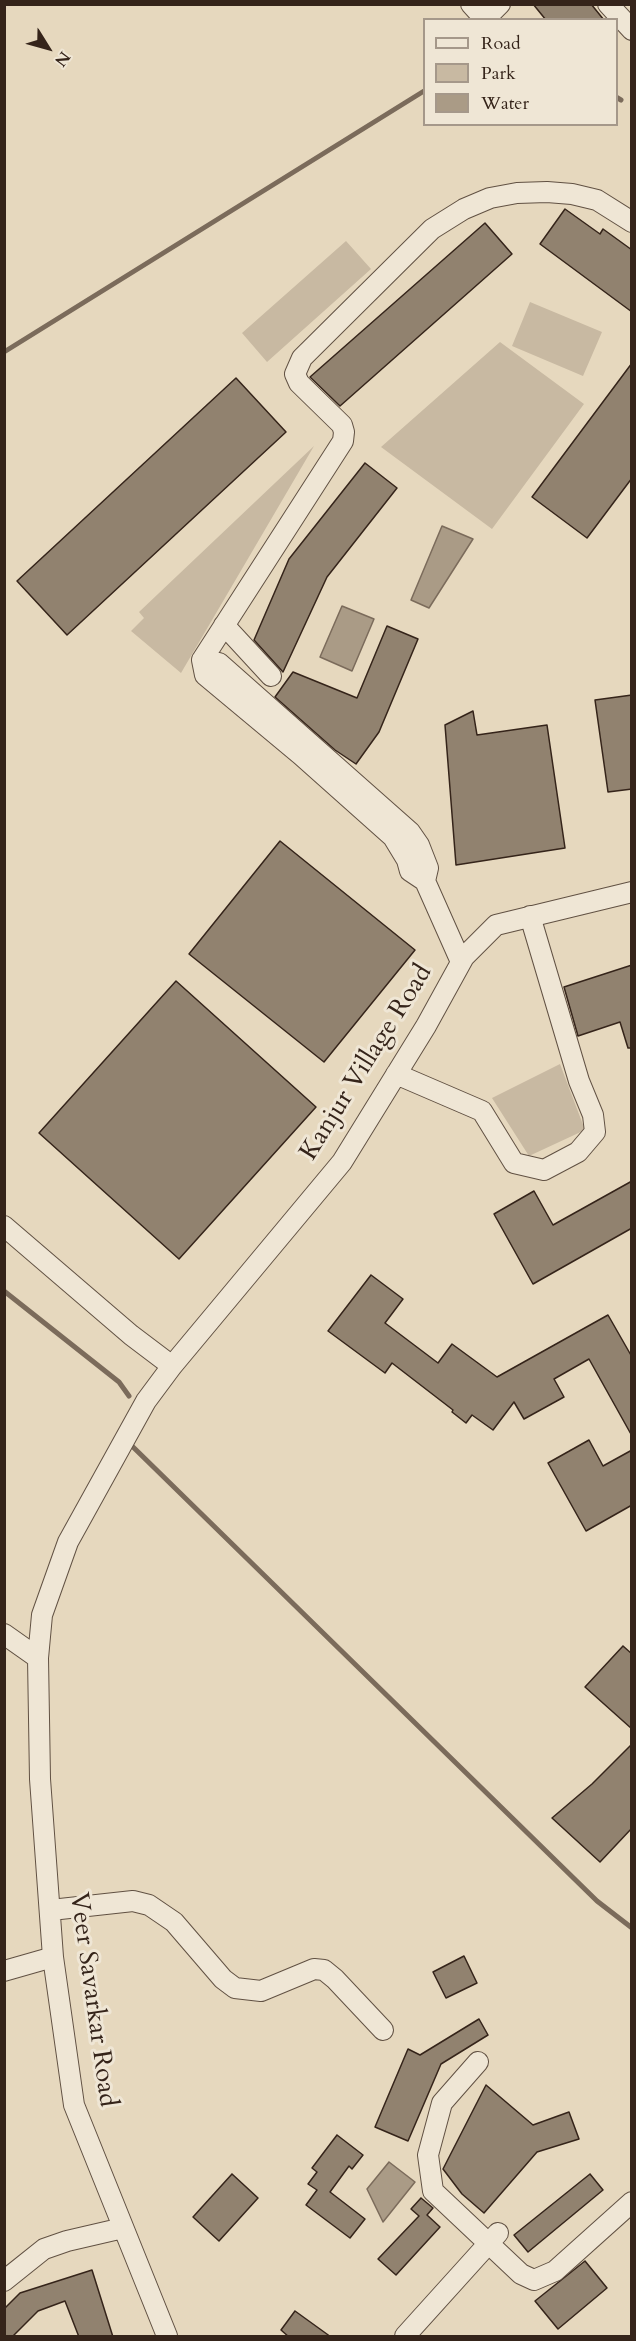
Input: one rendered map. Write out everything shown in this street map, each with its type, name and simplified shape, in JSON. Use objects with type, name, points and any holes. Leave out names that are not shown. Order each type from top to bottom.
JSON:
[{"type":"street","points":[[471,4],[481,15],[489,15],[500,4]]},
{"type":"street","points":[[608,4],[632,30]]},
{"type":"street","points":[[461,962],[424,881],[428,868],[419,845],[410,832],[306,750],[205,675],[202,660],[343,441],[342,425],[299,383],[295,374],[302,358],[432,229],[464,209],[490,198],[517,193],[547,192],[572,195],[597,200],[632,222]]},
{"type":"street","points":[[224,625],[271,676]]},
{"type":"street","name":"Kanjur Village Road","points":[[166,1361],[342,1162],[426,1026],[461,962],[496,925],[632,892]]},
{"type":"street","points":[[396,1074],[482,1111],[514,1163],[544,1170],[578,1152],[595,1132],[593,1115],[579,1081],[530,916]]},
{"type":"street","points":[[4,1226],[137,1340],[166,1361]]},
{"type":"street","name":"Veer Savarkar Road","points":[[166,1361],[68,1542],[42,1615],[38,1658],[40,1779],[53,1957],[74,2105],[167,2337]]},
{"type":"street","points":[[4,1634],[38,1658]]},
{"type":"street","points":[[51,1910],[133,1901],[149,1905],[174,1922],[223,1979],[235,1988],[261,1991],[314,1969],[324,1970],[383,2030]]},
{"type":"street","points":[[4,1971],[53,1957]]},
{"type":"street","points":[[478,2062],[442,2103],[428,2155],[434,2191],[494,2238],[521,2274],[534,2280],[555,2271],[632,2202]]},
{"type":"street","points":[[4,2281],[44,2249],[67,2241],[123,2228]]},
{"type":"street","points":[[405,2337],[494,2238]]},
{"type":"green space","points":[[346,241],[371,269],[267,362],[242,333]]},
{"type":"green space","points":[[530,302],[602,332],[583,376],[512,346]]},
{"type":"green space","points":[[500,342],[584,404],[492,529],[381,447]]},
{"type":"green space","points":[[314,446],[181,673],[131,631],[144,618],[139,612]]},
{"type":"green space","points":[[560,1064],[585,1130],[529,1156],[492,1098]]},
{"type":"water","points":[[442,526],[473,539],[429,608],[411,600]]},
{"type":"water","points":[[342,606],[374,619],[352,671],[320,657]]},
{"type":"water","points":[[389,2162],[415,2182],[383,2222],[367,2189]]},
{"type":"building","points":[[533,4],[591,4],[602,18],[544,18]]},
{"type":"building","points":[[565,209],[600,234],[603,229],[632,250],[632,312],[540,244]]},
{"type":"building","points":[[485,223],[512,254],[340,406],[310,377]]},
{"type":"building","points":[[632,363],[632,478],[587,538],[532,497]]},
{"type":"building","points":[[236,378],[286,432],[67,635],[17,581]]},
{"type":"building","points":[[365,463],[397,488],[327,577],[283,672],[254,640],[289,559]]},
{"type":"building","points":[[387,626],[418,639],[379,732],[356,764],[335,750],[275,697],[293,672],[357,698]]},
{"type":"building","points":[[632,695],[632,789],[608,792],[595,700]]},
{"type":"building","points":[[473,711],[477,735],[547,725],[565,848],[456,865],[445,725]]},
{"type":"building","points":[[280,841],[415,950],[324,1062],[189,954]]},
{"type":"building","points":[[632,965],[632,1048],[628,1048],[620,1022],[578,1036],[564,987]]},
{"type":"building","points":[[176,981],[316,1107],[179,1259],[39,1133]]},
{"type":"building","points":[[632,1181],[632,1228],[533,1284],[494,1214],[534,1191],[553,1225]]},
{"type":"building","points":[[371,1275],[403,1299],[385,1323],[438,1363],[452,1344],[497,1377],[608,1315],[632,1357],[632,1436],[589,1359],[554,1379],[564,1397],[524,1419],[514,1402],[493,1430],[472,1415],[466,1423],[452,1412],[453,1410],[392,1363],[385,1373],[328,1331]]},
{"type":"building","points":[[589,1440],[603,1466],[632,1450],[632,1505],[586,1531],[548,1463]]},
{"type":"building","points":[[623,1646],[632,1654],[632,1729],[585,1687]]},
{"type":"building","points":[[632,1744],[632,1828],[600,1862],[552,1818],[592,1784]]},
{"type":"building","points":[[464,1956],[477,1983],[446,1998],[433,1972]]},
{"type":"building","points":[[479,2019],[488,2035],[441,2064],[408,2141],[375,2127],[408,2049],[420,2055]]},
{"type":"building","points":[[486,2085],[533,2125],[569,2112],[579,2139],[537,2152],[484,2213],[462,2194],[443,2169]]},
{"type":"building","points":[[337,2135],[363,2155],[352,2169],[349,2166],[330,2192],[365,2219],[350,2238],[306,2205],[317,2190],[308,2184],[317,2172],[312,2168]]},
{"type":"building","points":[[232,2174],[258,2198],[219,2241],[193,2217]]},
{"type":"building","points":[[590,2174],[603,2190],[528,2252],[514,2235]]},
{"type":"building","points":[[421,2198],[433,2208],[427,2215],[440,2227],[396,2275],[378,2259],[419,2216],[411,2209]]},
{"type":"building","points":[[585,2261],[607,2288],[558,2329],[535,2301]]},
{"type":"building","points":[[92,2270],[113,2337],[79,2337],[65,2301],[38,2311],[12,2337],[4,2337],[4,2309],[20,2293]]},
{"type":"building","points":[[295,2311],[331,2337],[289,2337],[281,2330]]},
{"type":"waterway","points":[[4,352],[423,92]]},
{"type":"waterway","points":[[4,1291],[119,1382],[129,1396]]},
{"type":"waterway","points":[[131,1445],[597,1901],[632,1928]]}]
